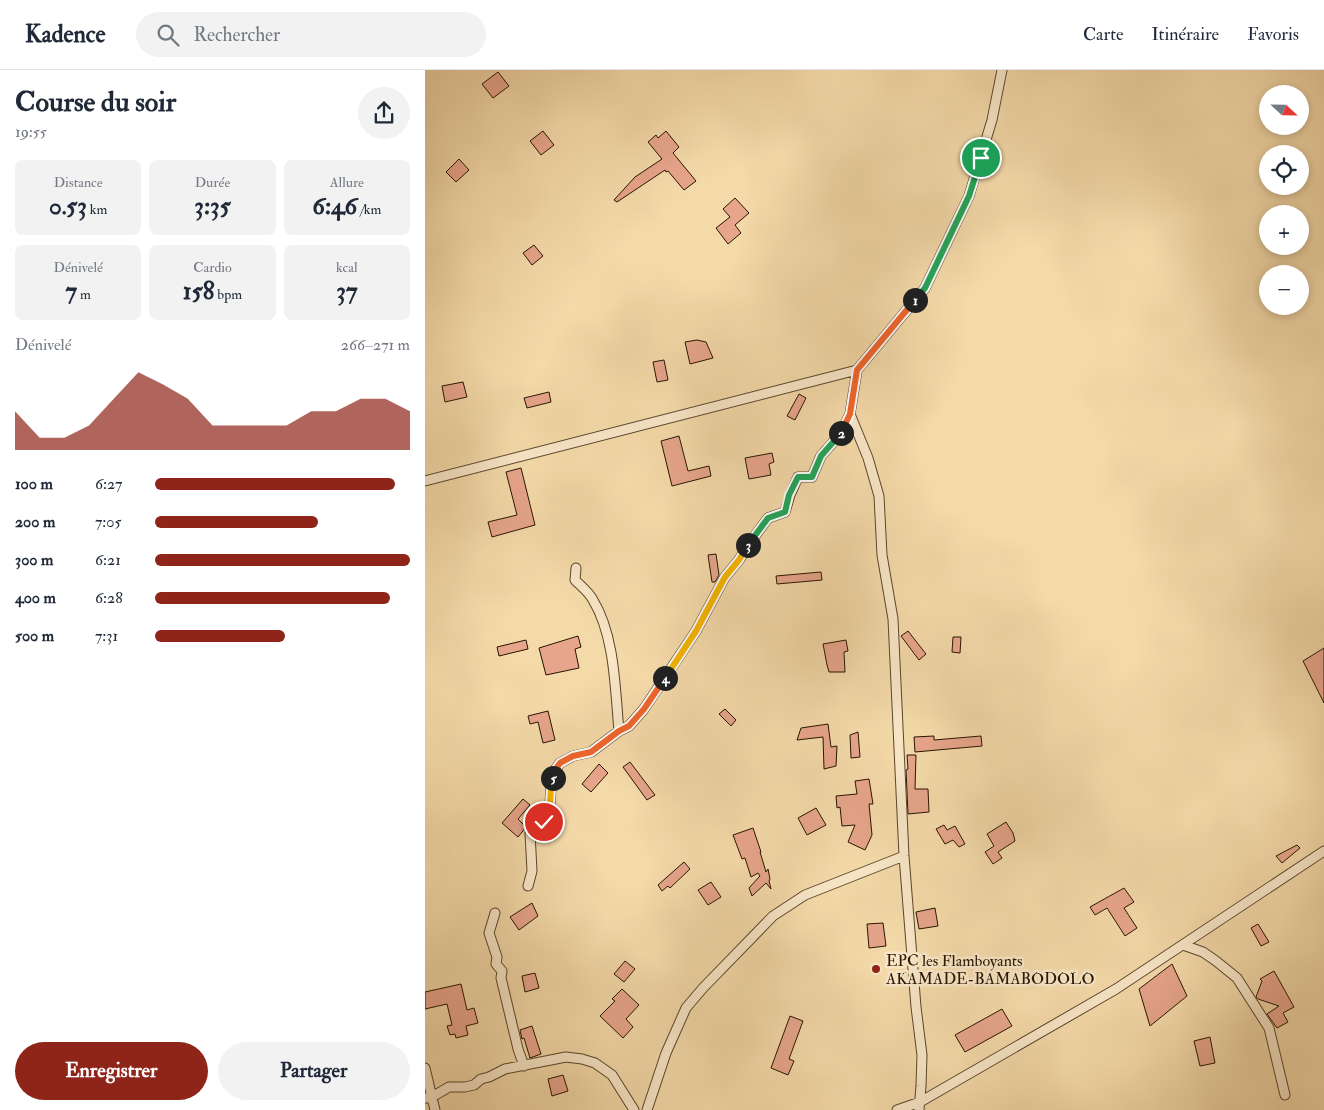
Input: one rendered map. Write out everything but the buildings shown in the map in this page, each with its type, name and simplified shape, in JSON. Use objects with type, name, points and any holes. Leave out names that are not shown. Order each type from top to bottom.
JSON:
[{"type":"street","points":[[528,886],[532,871],[530,833],[544,822],[550,804],[555,770],[560,763],[573,756],[591,752],[619,731],[629,726],[644,709],[696,631],[725,577],[768,518],[785,512],[789,495],[798,477],[812,477],[821,456],[841,433],[850,414],[857,370],[925,288],[969,196],[992,120],[1002,70]]},
{"type":"street","points":[[425,481],[857,370]]},
{"type":"street","points":[[850,414],[868,458],[879,496],[882,555],[893,619],[904,856],[916,1007],[922,1055],[919,1106]]},
{"type":"street","points":[[576,568],[575,580],[592,598],[602,618],[609,642],[613,658],[619,731]]},
{"type":"street","points":[[897,1110],[919,1106],[1116,989],[1324,851]]},
{"type":"street","points":[[647,1110],[666,1053],[686,1008],[773,916],[805,895],[904,856]]},
{"type":"street","points":[[495,913],[489,933],[497,956],[496,964],[501,971],[518,1049],[524,1066]]},
{"type":"street","points":[[1183,945],[1203,952],[1237,978],[1269,1028],[1285,1095]]},
{"type":"street","points":[[428,1098],[449,1087],[473,1085],[481,1079],[505,1069],[566,1057],[595,1063],[612,1075],[634,1110]]},
{"type":"street","points":[[425,1068],[428,1098],[435,1110]]},
{"type":"place","name":"EPC les Flamboyants AKAMADE-BAMABODOLO","points":[[876,969]]},
{"type":"route","points":[[544,822],[550,804],[555,770],[560,763],[573,756],[591,752],[619,731],[629,726],[644,709],[696,631],[725,577],[768,518],[785,512],[789,495],[798,477],[812,477],[821,456],[841,433],[850,414],[857,370],[925,288],[969,196],[981,158]]}]
